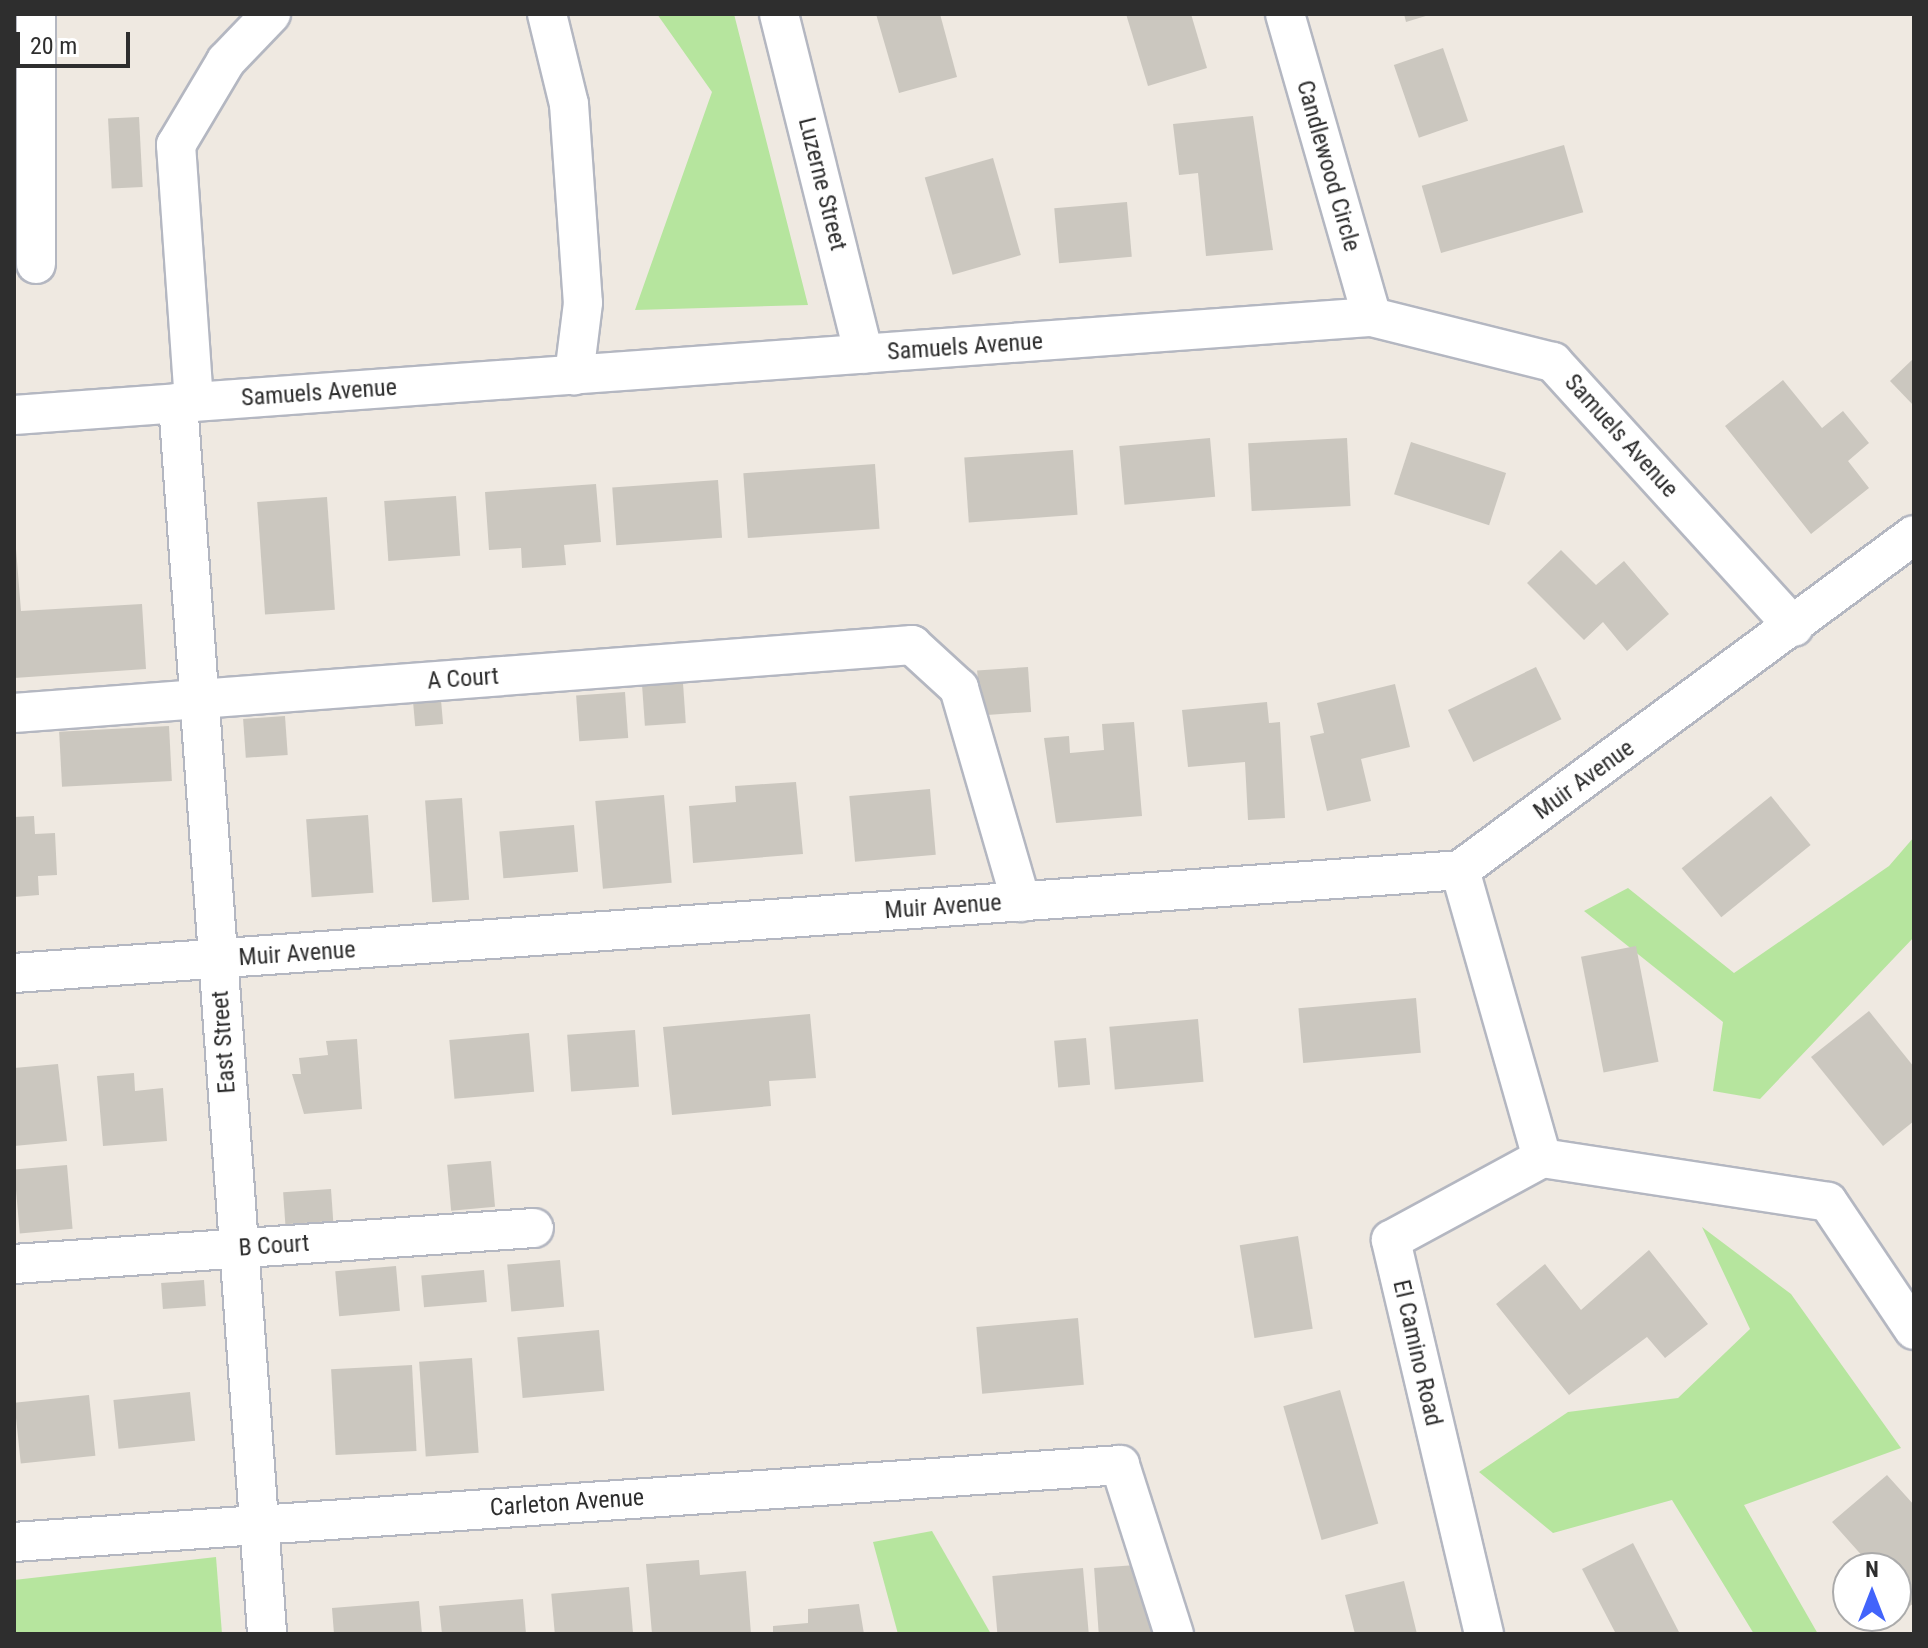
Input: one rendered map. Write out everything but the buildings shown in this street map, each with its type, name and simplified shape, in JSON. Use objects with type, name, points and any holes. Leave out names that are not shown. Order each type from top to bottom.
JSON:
[{"type":"street","points":[[36,14],[36,264]]},
{"type":"street","name":"East Street","points":[[267,1634],[199,700],[176,145],[226,61],[271,14]]},
{"type":"street","points":[[547,14],[569,104],[582,288],[574,375]]},
{"type":"street","name":"Luzerne Street","points":[[779,14],[864,354]]},
{"type":"street","name":"Candlewood Circle","points":[[1285,14],[1372,317]]},
{"type":"street","name":"Samuels Avenue","points":[[14,415],[1372,317],[1553,362],[1794,627]]},
{"type":"street","name":"Muir Avenue","points":[[14,973],[1460,870],[1794,627],[1914,535]]},
{"type":"street","name":"A Court","points":[[14,713],[912,645],[959,688],[1021,902]]},
{"type":"street","points":[[1460,870],[1542,1158],[1828,1202],[1914,1330]]},
{"type":"street","name":"El Camino Road","points":[[1484,1634],[1391,1240],[1542,1158]]},
{"type":"street","name":"B Court","points":[[14,1264],[534,1228]]},
{"type":"street","name":"Carleton Avenue","points":[[14,1542],[1120,1465],[1174,1634]]},
{"type":"green space","points":[[657,14],[734,14],[808,305],[635,310],[712,92]]},
{"type":"green space","points":[[1914,837],[1914,937],[1760,1099],[1713,1091],[1723,1022],[1584,911],[1628,888],[1734,973],[1889,866]]},
{"type":"green space","points":[[1702,1227],[1791,1294],[1901,1448],[1744,1505],[1818,1634],[1754,1634],[1672,1500],[1553,1533],[1479,1472],[1568,1412],[1678,1398],[1750,1329]]},
{"type":"green space","points":[[932,1531],[991,1634],[898,1634],[873,1542]]},
{"type":"green space","points":[[216,1557],[222,1634],[14,1634],[14,1580]]}]
